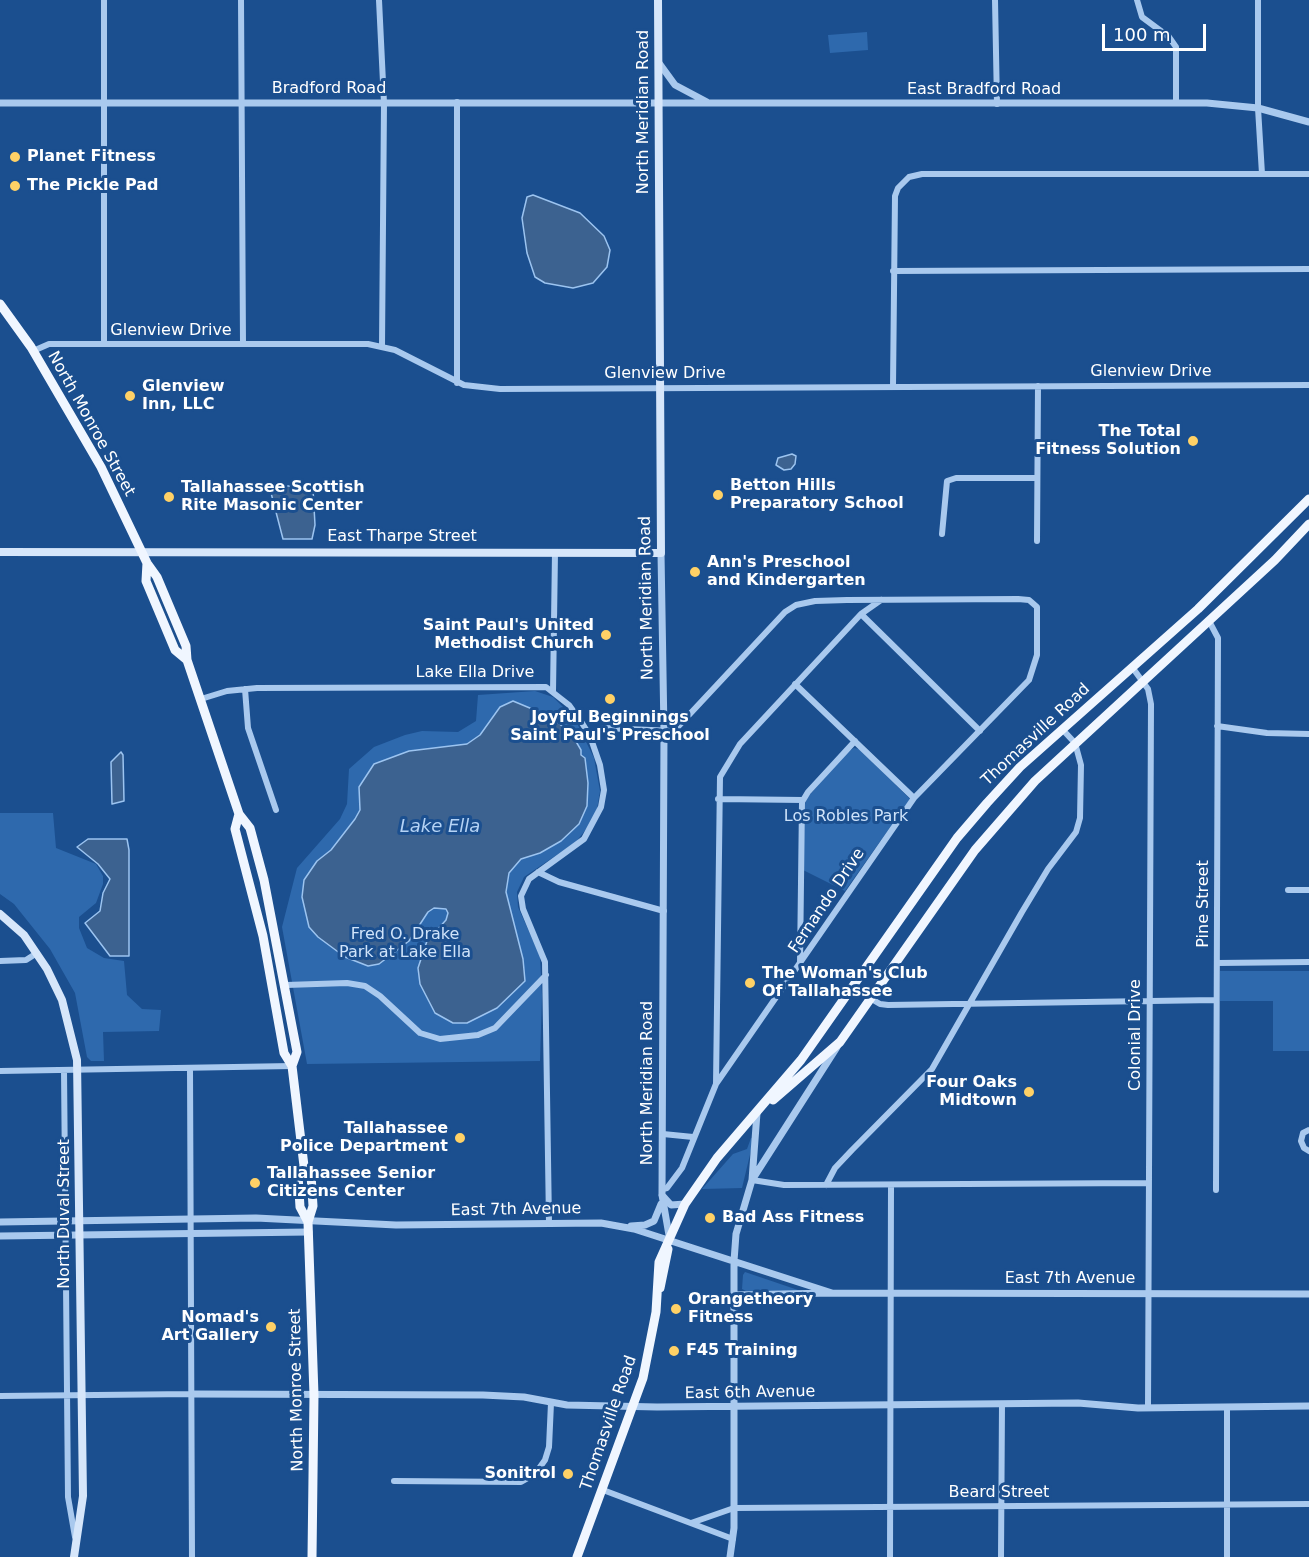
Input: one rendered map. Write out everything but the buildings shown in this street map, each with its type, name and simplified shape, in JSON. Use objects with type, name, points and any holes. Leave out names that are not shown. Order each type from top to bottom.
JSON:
[{"type":"main road","name":"North Meridian Road","points":[[658,0],[661,553]]},
{"type":"main road","name":"North Monroe Street","points":[[0,304],[33,351],[101,467],[145,559],[146,581],[175,651],[186,660],[201,699],[239,814],[250,828],[264,880],[286,985],[297,1052],[292,1066]]},
{"type":"main road","name":"Thomasville Road","points":[[577,1557],[603,1490],[648,1358],[670,1241],[685,1204],[717,1158],[801,1060],[957,838],[987,803],[1020,767],[1208,599],[1309,500]]},
{"type":"main road","name":"Thomasville Road","points":[[757,1113],[840,1042],[935,905],[1007,811],[1075,743],[1275,560],[1309,524]]},
{"type":"main road","points":[[1263,547],[1275,560]]},
{"type":"main road","name":"East Tharpe Street","points":[[0,552],[145,559],[555,552],[661,553]]},
{"type":"main road","points":[[1208,599],[1221,610]]},
{"type":"main road","name":"North Monroe Street","points":[[239,814],[235,829],[249,877],[273,985],[284,1053],[292,1066],[304,1166],[311,1175],[313,1206],[308,1222],[314,1395],[312,1557]]},
{"type":"main road","points":[[917,894],[935,905]]},
{"type":"main road","name":"North Duval Street","points":[[0,914],[24,936],[37,953],[62,1000],[71,1030],[77,1070],[83,1496],[75,1538],[75,1557]]},
{"type":"main road","points":[[273,985],[286,985]]},
{"type":"street","points":[[104,0],[104,344]]},
{"type":"street","points":[[241,0],[243,344]]},
{"type":"street","points":[[379,0],[384,103],[382,346]]},
{"type":"street","points":[[995,0],[996,104]]},
{"type":"street","points":[[1137,0],[1142,16],[1169,37],[1176,47],[1176,103]]},
{"type":"street","points":[[1258,0],[1258,108],[1262,174]]},
{"type":"street","points":[[658,62],[675,86],[710,103]]},
{"type":"street","points":[[457,102],[457,383]]},
{"type":"street","name":"Bradford Road","points":[[0,103],[658,102]]},
{"type":"street","name":"East Bradford Road","points":[[658,102],[1176,103],[1258,108],[1309,122]]},
{"type":"street","points":[[893,386],[895,196],[898,188],[906,179],[922,174],[1309,174]]},
{"type":"street","points":[[893,271],[1309,269]]},
{"type":"street","name":"Glenview Drive","points":[[33,351],[49,344],[382,346],[413,358],[457,383],[476,388],[500,389],[1309,385]]},
{"type":"street","points":[[1037,540],[1038,386]]},
{"type":"street","points":[[942,534],[948,481],[956,478],[1037,478]]},
{"type":"street","points":[[553,692],[555,552]]},
{"type":"street","name":"North Meridian Road","points":[[661,553],[664,732],[662,1192],[670,1241]]},
{"type":"street","name":"Fernando Drive","points":[[662,1192],[668,1188],[682,1168],[716,1084],[914,798],[1016,695],[1033,671],[1037,655],[1038,617],[1035,602],[1018,599],[882,600]]},
{"type":"street","points":[[588,733],[604,728],[674,731],[785,612],[794,606],[815,601],[882,600]]},
{"type":"street","points":[[716,1084],[720,777],[730,756],[795,684],[861,614],[882,600]]},
{"type":"street","points":[[861,614],[980,730]]},
{"type":"street","name":"Pine Street","points":[[1209,621],[1218,638],[1216,1190]]},
{"type":"street","name":"Colonial Drive","points":[[1132,667],[1144,682],[1151,704],[1148,1408]]},
{"type":"street","points":[[795,684],[914,798]]},
{"type":"street","name":"Lake Ella Drive","points":[[201,699],[245,689],[546,687],[569,705],[588,733],[603,778],[601,807],[584,840],[525,883],[522,904],[543,953],[546,975],[549,1223]]},
{"type":"street","points":[[245,689],[248,728],[276,810]]},
{"type":"street","points":[[1217,726],[1309,734]]},
{"type":"street","points":[[826,1185],[841,1162],[932,1069],[1043,877],[1076,831],[1080,818],[1081,765],[1075,743],[1062,729]]},
{"type":"street","points":[[800,964],[802,800],[855,741]]},
{"type":"street","points":[[718,799],[802,800]]},
{"type":"street","points":[[538,872],[559,882],[664,911]]},
{"type":"street","points":[[1288,890],[1309,890]]},
{"type":"street","points":[[0,962],[27,960],[37,953]]},
{"type":"street","points":[[1217,963],[1309,962]]},
{"type":"street","points":[[286,985],[346,983],[365,986],[380,996],[420,1033],[440,1039],[478,1035],[495,1028],[546,975]]},
{"type":"street","points":[[853,988],[871,999],[888,1005],[1087,1004],[1150,1000],[1216,1000]]},
{"type":"street","points":[[752,1180],[840,1042]]},
{"type":"street","points":[[0,1071],[292,1066]]},
{"type":"street","points":[[189,1068],[192,1557]]},
{"type":"street","name":"North Duval Street","points":[[64,1070],[68,1497],[75,1538]]},
{"type":"street","points":[[730,1557],[734,1508],[734,1261],[736,1234],[752,1180],[757,1113]]},
{"type":"street","points":[[1309,1130],[1303,1134],[1301,1141],[1304,1148],[1309,1151]]},
{"type":"street","points":[[663,1134],[693,1137]]},
{"type":"street","points":[[752,1180],[784,1185],[1148,1183]]},
{"type":"street","points":[[890,1557],[891,1185]]},
{"type":"street","points":[[662,1192],[671,1205],[685,1204]]},
{"type":"street","name":"North Meridian Road","points":[[623,1226],[645,1226],[654,1221],[662,1192]]},
{"type":"street","points":[[256,1218],[257,1232]]},
{"type":"street","name":"East 7th Avenue","points":[[0,1222],[256,1218],[396,1225],[549,1223],[623,1226],[832,1293]]},
{"type":"street","points":[[0,1236],[309,1233]]},
{"type":"street","name":"East 7th Avenue","points":[[734,1295],[832,1293],[1309,1294]]},
{"type":"street","points":[[0,1396],[192,1394]]},
{"type":"street","name":"East 6th Avenue","points":[[192,1394],[501,1395],[551,1403],[632,1407],[1078,1403],[1148,1408],[1309,1406]]},
{"type":"street","points":[[394,1481],[521,1482],[535,1474],[545,1460],[549,1448],[551,1403]]},
{"type":"street","points":[[1001,1557],[1002,1404]]},
{"type":"street","points":[[1227,1407],[1227,1557]]},
{"type":"street","points":[[603,1490],[733,1539]]},
{"type":"street","name":"Beard Street","points":[[692,1522],[734,1508],[1309,1504]]},
{"type":"green space","points":[[867,32],[868,50],[830,53],[828,35]]},
{"type":"green space","name":"Lake Ella","points":[[535,691],[553,697],[575,719],[594,758],[600,791],[597,809],[590,824],[576,842],[524,877],[517,892],[518,907],[540,956],[542,996],[540,1061],[307,1064],[282,927],[297,868],[340,819],[347,804],[349,769],[374,747],[405,735],[422,731],[458,732],[476,721],[478,695]]},
{"type":"green space","name":"Los Robles Park","points":[[854,748],[859,749],[910,799],[845,891],[803,870],[805,804],[807,798],[846,753]]},
{"type":"green space","points":[[0,813],[53,813],[56,848],[96,864],[103,876],[103,884],[96,903],[79,917],[79,928],[87,948],[104,958],[124,961],[127,995],[142,1009],[161,1010],[159,1031],[103,1032],[104,1061],[91,1061],[87,1057],[75,993],[50,949],[14,904],[0,894]]},
{"type":"green space","points":[[1220,971],[1309,971],[1309,1051],[1273,1051],[1273,1001],[1220,1001]]},
{"type":"green space","points":[[751,1138],[754,1138],[742,1188],[702,1189],[733,1154],[747,1149]]},
{"type":"green space","points":[[745,1272],[801,1291],[746,1291],[742,1289]]},
{"type":"water","points":[[533,195],[580,213],[604,236],[610,250],[607,267],[593,283],[573,288],[545,283],[535,277],[527,253],[522,218],[527,197]]},
{"type":"water","points":[[792,454],[796,456],[795,464],[791,469],[784,470],[776,465],[778,458]]},
{"type":"water","points":[[304,486],[313,489],[315,525],[312,539],[283,539],[270,489]]},
{"type":"water","name":"Lake Ella","points":[[513,701],[549,716],[571,733],[581,750],[581,755],[585,758],[588,783],[587,806],[579,824],[561,841],[540,853],[521,859],[509,873],[506,892],[523,959],[525,981],[497,1008],[467,1023],[453,1023],[435,1013],[420,984],[418,968],[427,941],[446,920],[448,913],[446,909],[434,908],[428,912],[409,941],[379,964],[368,966],[345,957],[318,937],[309,927],[302,897],[304,880],[317,861],[331,850],[355,819],[360,810],[359,787],[374,764],[409,751],[467,744],[480,735],[500,707]]},
{"type":"water","points":[[121,752],[123,755],[124,801],[112,804],[111,762]]},
{"type":"water","points":[[88,839],[127,839],[129,850],[129,956],[110,956],[85,923],[100,911],[103,893],[110,879],[98,864],[77,847]]},
{"type":"place","name":"Planet Fitness","points":[[15,157]]},
{"type":"place","name":"The Pickle Pad","points":[[15,186]]},
{"type":"place","name":"Glenview Inn, LLC","points":[[130,396]]},
{"type":"place","name":"The Total Fitness Solution","points":[[1193,441]]},
{"type":"place","name":"Betton Hills Preparatory School","points":[[718,495]]},
{"type":"place","name":"Tallahassee Scottish Rite Masonic Center","points":[[169,497]]},
{"type":"place","name":"Ann's Preschool and Kindergarten","points":[[695,572]]},
{"type":"place","name":"Saint Paul's United Methodist Church","points":[[606,635]]},
{"type":"place","name":"Joyful Beginnings Saint Paul's Preschool","points":[[610,699]]},
{"type":"place","name":"The Woman's Club Of Tallahassee","points":[[750,983]]},
{"type":"place","name":"Four Oaks Midtown","points":[[1029,1092]]},
{"type":"place","name":"Tallahassee Police Department","points":[[460,1138]]},
{"type":"place","name":"Tallahassee Senior Citizens Center","points":[[255,1183]]},
{"type":"place","name":"Bad Ass Fitness","points":[[710,1218]]},
{"type":"place","name":"Orangetheory Fitness","points":[[676,1309]]},
{"type":"place","name":"Nomad's Art Gallery","points":[[271,1327]]},
{"type":"place","name":"F45 Training","points":[[674,1351]]},
{"type":"place","name":"Sonitrol","points":[[568,1474]]},
{"type":"park label","name":"Fred O. Drake Park at Lake Ella","points":[[405,944]]}]
